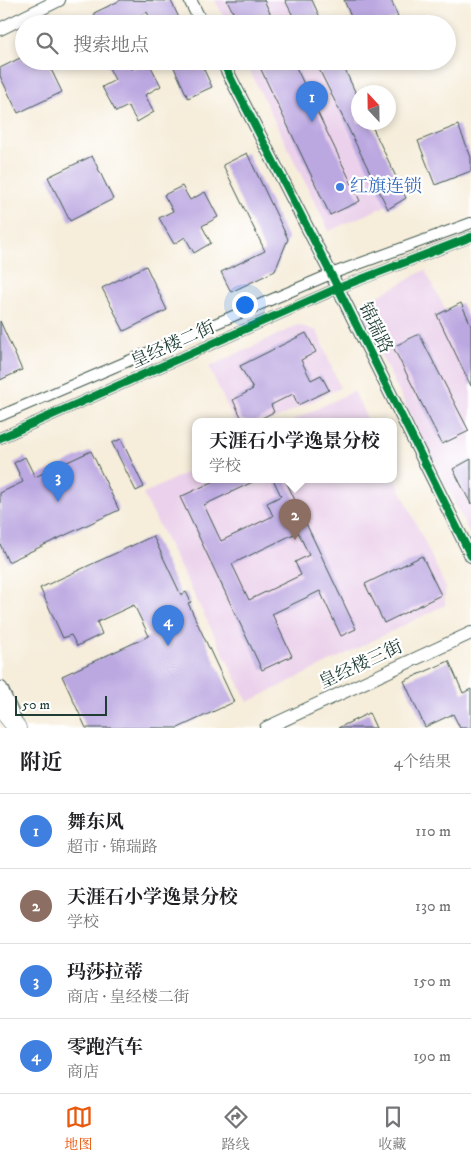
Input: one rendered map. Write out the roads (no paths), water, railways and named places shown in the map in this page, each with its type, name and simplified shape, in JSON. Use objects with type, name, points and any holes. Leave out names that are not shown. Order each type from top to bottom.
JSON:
[{"type":"highway","points":[[0,707],[18,728]]},
{"type":"main road","points":[[0,689],[18,728]]},
{"type":"street","points":[[28,15],[59,0]]},
{"type":"street","points":[[190,0],[198,15]]},
{"type":"street","points":[[0,29],[15,22]]},
{"type":"street","name":"锦瑞路","points":[[227,70],[331,274],[471,556]]},
{"type":"street","name":"皇经楼二街","points":[[0,416],[331,274],[471,223]]},
{"type":"street","name":"皇经楼二街","points":[[0,438],[338,288],[471,237]]},
{"type":"street","name":"皇经楼三街","points":[[266,728],[471,633]]},
{"type":"place","name":"舞东风","points":[[312,122]]},
{"type":"place","name":"红旗连锁","points":[[340,187]]},
{"type":"place","name":"玛莎拉蒂","points":[[58,502]]},
{"type":"place","name":"天涯石小学逸景分校","points":[[295,540]]},
{"type":"place","name":"零跑汽车","points":[[168,646]]}]
